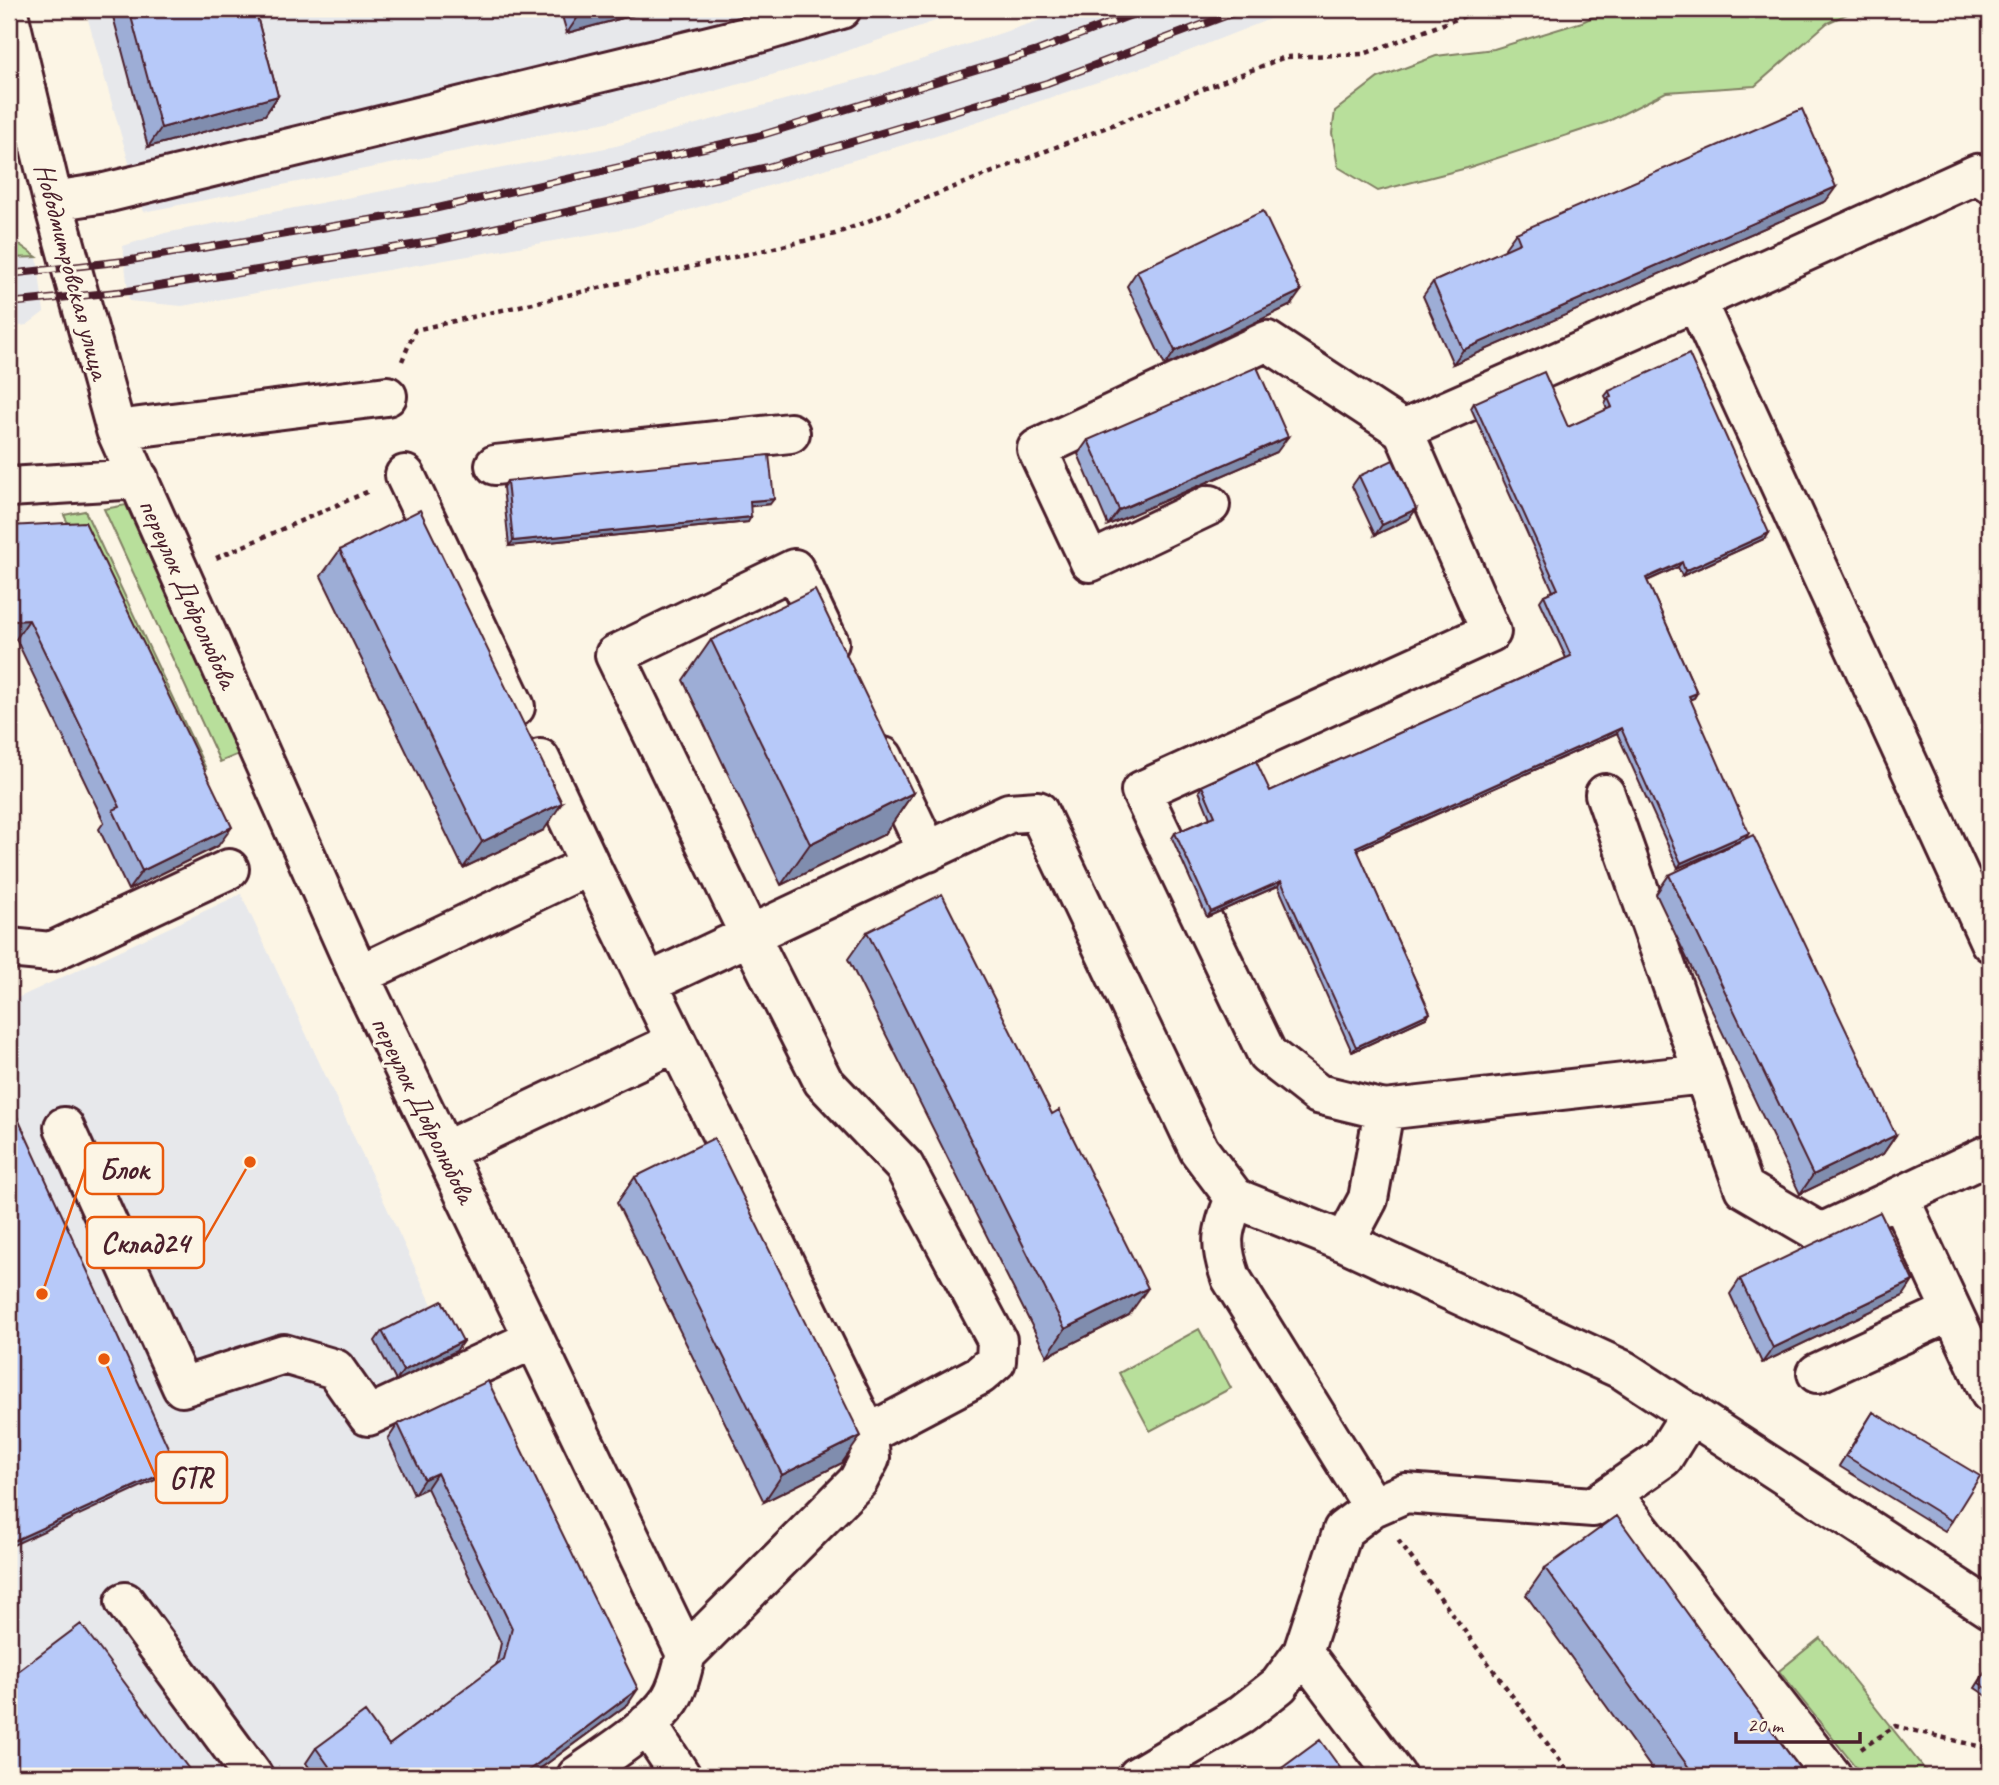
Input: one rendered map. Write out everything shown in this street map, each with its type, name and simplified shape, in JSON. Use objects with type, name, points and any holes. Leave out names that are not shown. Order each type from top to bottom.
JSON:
[{"type":"street","points":[[53,201],[105,192],[735,24],[841,9]]},
{"type":"street","name":"Новодмитровская улица","points":[[9,17],[53,201],[112,416]]},
{"type":"street","points":[[1403,430],[1977,174],[1990,183]]},
{"type":"street","points":[[1696,301],[1990,942]]},
{"type":"street","points":[[1210,505],[1090,562],[1037,449],[1268,341],[1403,430],[1491,632],[1141,791],[1267,1054],[1318,1094],[1384,1110],[1704,1074]]},
{"type":"street","points":[[112,416],[387,396]]},
{"type":"street","name":"переулок Добролюбова","points":[[112,416],[359,975],[687,1654]]},
{"type":"street","points":[[495,465],[790,433]]},
{"type":"street","points":[[404,475],[590,865],[868,1434],[870,1458],[858,1481],[687,1654],[680,1679],[670,1700],[647,1724],[577,1776]]},
{"type":"street","points":[[9,487],[139,479]]},
{"type":"street","points":[[846,680],[794,569],[615,655],[822,1081],[904,1166],[996,1340],[996,1361],[980,1376],[868,1434]]},
{"type":"street","points":[[870,729],[928,852]]},
{"type":"street","points":[[1605,794],[1744,1188],[1821,1233],[1990,1154]]},
{"type":"street","points":[[648,983],[1009,813],[1038,811],[1199,1150],[1235,1198],[1345,1242],[1623,1370],[1990,1609]]},
{"type":"street","points":[[359,975],[590,865]]},
{"type":"street","points":[[9,948],[51,952],[229,869]]},
{"type":"street","points":[[445,1151],[676,1042]]},
{"type":"street","points":[[1345,1242],[1368,1199],[1384,1110]]},
{"type":"street","points":[[64,1127],[182,1387],[284,1354],[335,1369],[368,1416],[534,1339]]},
{"type":"street","points":[[1899,1197],[1990,1393]]},
{"type":"street","points":[[1235,1198],[1224,1224],[1222,1252],[1231,1278],[1373,1507]]},
{"type":"street","points":[[1817,1373],[1952,1311]]},
{"type":"street","points":[[1139,1776],[1241,1715],[1279,1685],[1303,1652],[1343,1530],[1373,1507],[1405,1493],[1593,1507],[1662,1458],[1691,1413]]},
{"type":"street","points":[[1613,1495],[1830,1774]]},
{"type":"street","points":[[124,1602],[253,1776]]},
{"type":"street","points":[[1303,1652],[1396,1776]]},
{"type":"street","points":[[647,1724],[681,1776]]},
{"type":"path","points":[[387,396],[415,330],[835,234],[1285,57],[1364,54],[1483,9]]},
{"type":"path","points":[[215,559],[404,475]]},
{"type":"path","points":[[1373,1507],[1571,1776]]},
{"type":"path","points":[[1830,1774],[1895,1726],[1990,1749]]},
{"type":"shaded area","points":[[85,9],[971,9],[796,68],[607,122],[143,212]]},
{"type":"shaded area","points":[[1073,9],[1295,9],[1171,58],[933,136],[633,227],[182,306],[129,301],[123,246],[165,233],[616,146],[875,75]]},
{"type":"shaded area","points":[[37,257],[44,312],[27,325],[9,327],[9,258]]},
{"type":"shaded area","points":[[241,894],[435,1311],[478,1396],[530,1776],[9,1776],[9,1002]]},
{"type":"green space","points":[[1610,9],[1858,9],[1827,23],[1755,86],[1666,92],[1607,122],[1467,168],[1378,191],[1338,167],[1332,133],[1335,111],[1378,78],[1436,56],[1494,49],[1582,22]]},
{"type":"green space","points":[[9,237],[37,257],[9,258]]},
{"type":"green space","points":[[126,505],[239,754],[220,762],[104,509]]},
{"type":"green space","points":[[85,511],[206,769],[189,776],[64,515]]},
{"type":"green space","points":[[1199,1329],[1231,1388],[1150,1431],[1119,1373]]},
{"type":"green space","points":[[1820,1638],[1930,1776],[1863,1776],[1779,1671]]},
{"type":"building","points":[[129,9],[255,9],[278,96],[161,128]]},
{"type":"building","points":[[579,9],[599,9],[580,14]]},
{"type":"building","points":[[1802,109],[1836,187],[1463,350],[1433,282],[1520,243],[1516,233]]},
{"type":"building","points":[[1263,211],[1301,291],[1175,351],[1137,271]]},
{"type":"building","points":[[1689,354],[1769,533],[1685,571],[1682,562],[1646,578],[1697,693],[1689,696],[1749,833],[1681,863],[1621,728],[1356,847],[1430,1013],[1356,1047],[1281,881],[1211,912],[1175,833],[1215,816],[1202,786],[1256,761],[1270,791],[1571,656],[1544,595],[1558,589],[1474,403],[1544,372],[1568,427],[1612,407],[1608,398],[1611,397],[1609,391]]},
{"type":"building","points":[[1257,367],[1288,437],[1119,510],[1088,440]]},
{"type":"building","points":[[769,455],[774,499],[750,501],[751,517],[513,541],[507,481]]},
{"type":"building","points":[[1393,460],[1416,509],[1382,525],[1359,476]]},
{"type":"building","points":[[420,510],[562,803],[482,842],[340,550]]},
{"type":"building","points":[[85,522],[232,827],[142,871],[113,810],[120,807],[29,620],[9,621],[9,526]]},
{"type":"building","points":[[815,590],[913,793],[810,844],[711,640]]},
{"type":"building","points":[[1753,835],[1896,1135],[1813,1175],[1669,875]]},
{"type":"building","points":[[942,894],[1052,1114],[1059,1110],[1148,1288],[1065,1329],[867,932]]},
{"type":"building","points":[[9,1099],[177,1467],[9,1543]]},
{"type":"building","points":[[714,1138],[861,1436],[782,1475],[635,1177]]},
{"type":"building","points":[[1880,1212],[1913,1281],[1773,1348],[1740,1279]]},
{"type":"building","points":[[442,1301],[463,1341],[403,1371],[382,1331]]},
{"type":"building","points":[[488,1381],[638,1689],[521,1776],[336,1776],[316,1748],[365,1712],[389,1745],[504,1659],[512,1628],[437,1473],[424,1479],[398,1424]]},
{"type":"building","points":[[1873,1412],[1980,1476],[1952,1521],[1846,1456]]},
{"type":"building","points":[[1617,1516],[1805,1776],[1695,1776],[1545,1568]]},
{"type":"building","points":[[81,1624],[194,1776],[9,1776],[9,1678]]},
{"type":"building","points":[[1990,1664],[1990,1690],[1979,1683]]},
{"type":"building","points":[[1320,1740],[1346,1776],[1271,1776]]},
{"type":"railway","points":[[9,274],[125,261],[429,210],[762,135],[1037,51],[1147,9]]},
{"type":"railway","points":[[9,303],[128,291],[436,241],[768,167],[1047,83],[1244,9]]},
{"type":"place","name":"Склад24","points":[[250,1162]]},
{"type":"place","name":"Блок","points":[[42,1294]]},
{"type":"place","name":"GTR","points":[[104,1359]]}]
